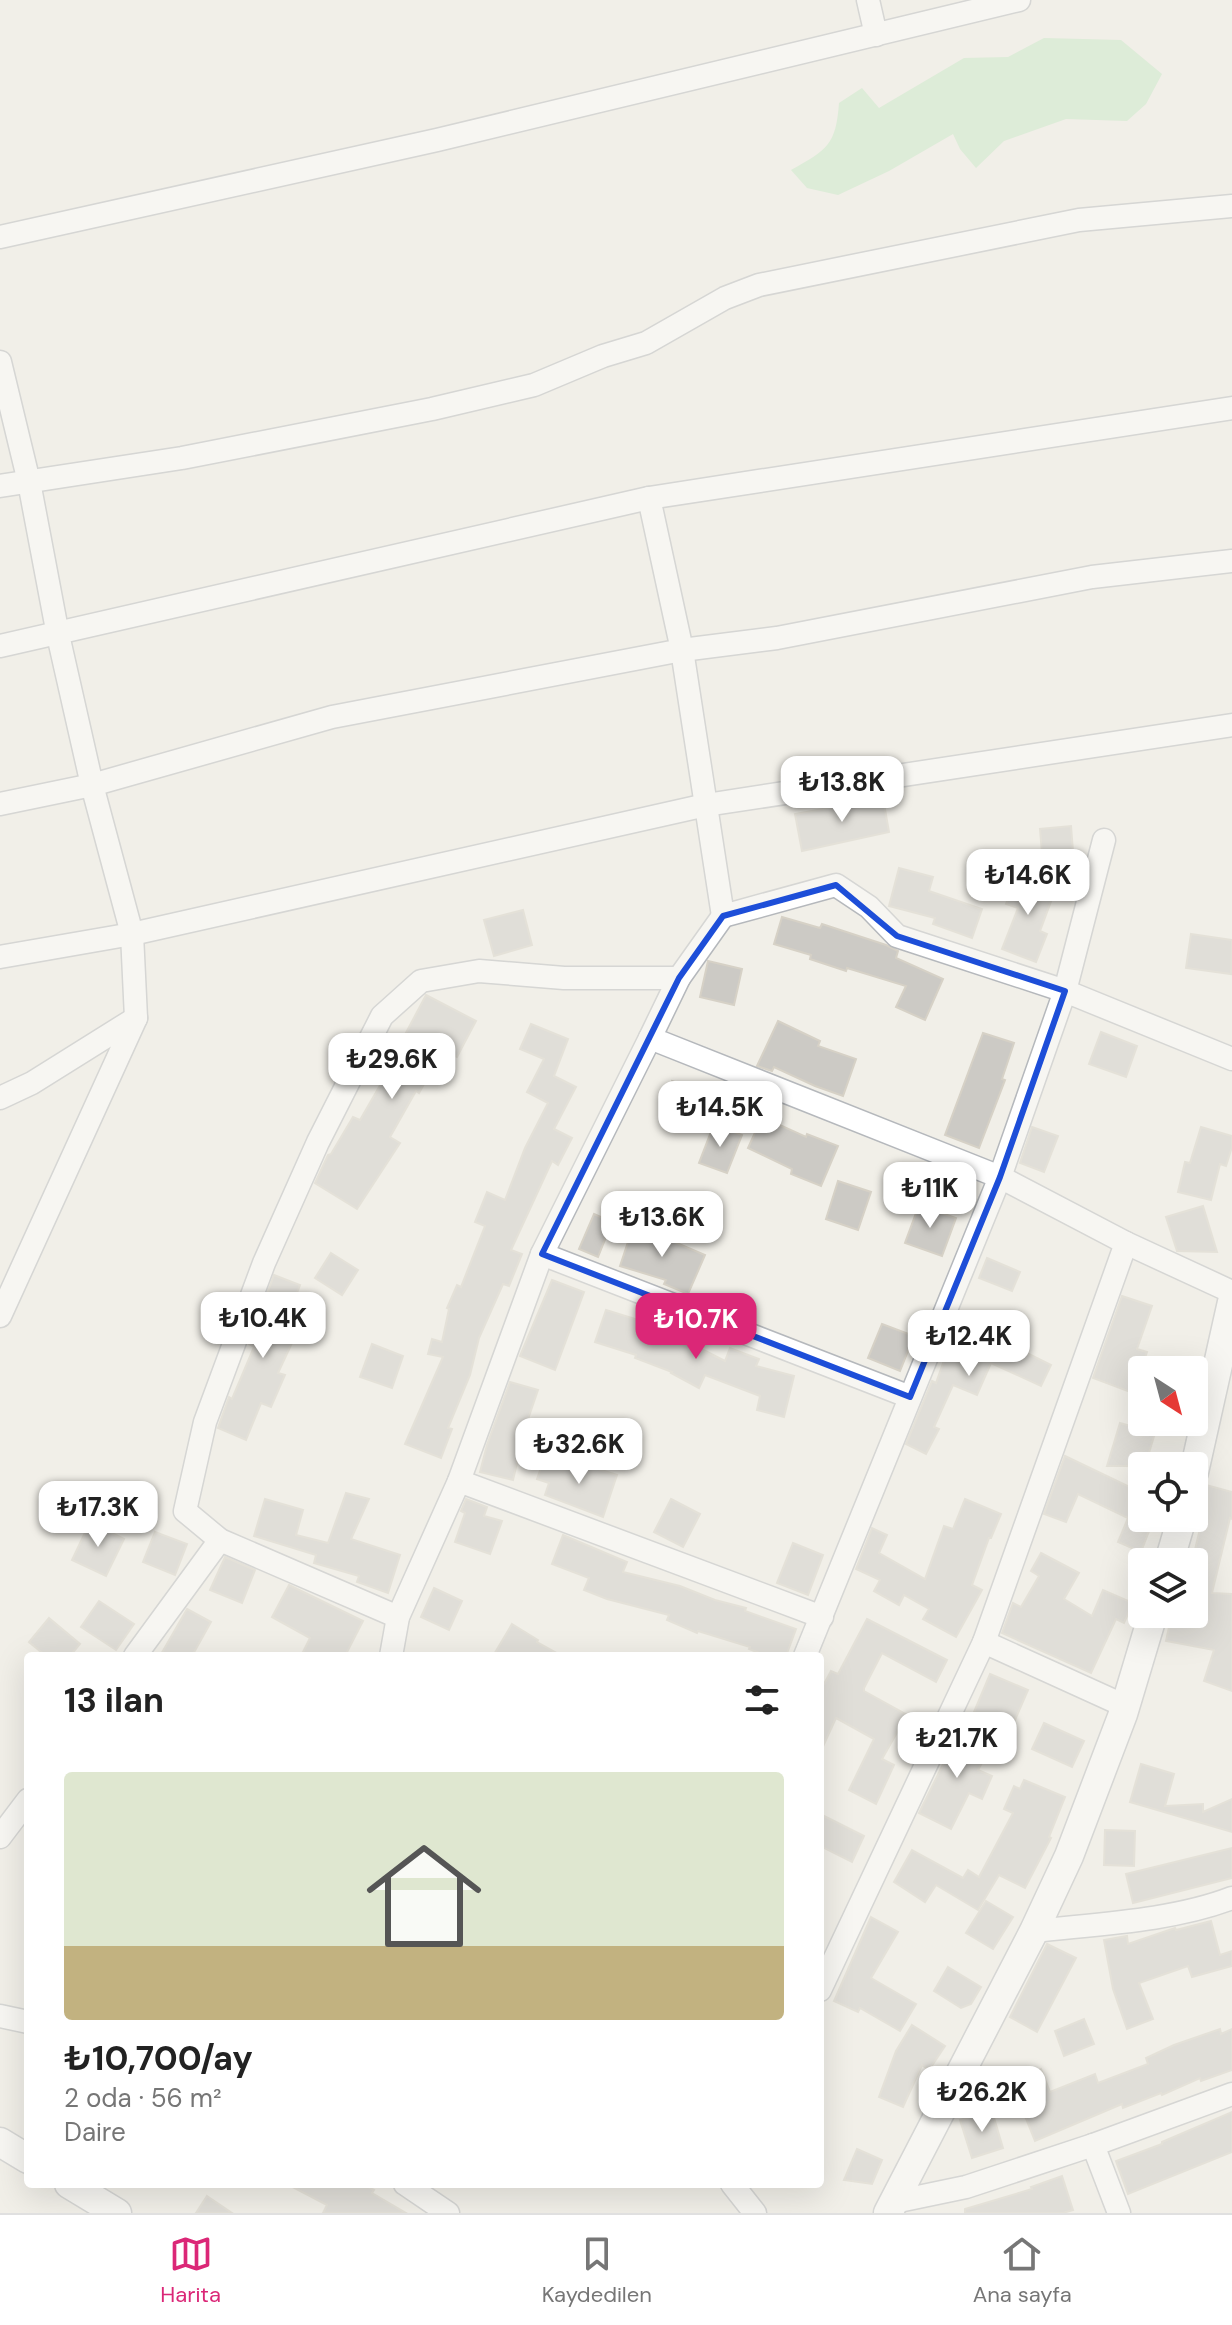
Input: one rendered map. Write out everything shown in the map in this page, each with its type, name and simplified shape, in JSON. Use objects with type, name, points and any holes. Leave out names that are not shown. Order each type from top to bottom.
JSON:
[{"type":"street","points":[[868,0],[876,35]]},
{"type":"street","points":[[0,237],[437,140],[1019,0]]},
{"type":"street","points":[[0,486],[182,458],[432,409],[534,385],[603,356],[646,343],[725,298],[759,285],[1079,220],[1232,206]]},
{"type":"street","points":[[0,362],[29,482],[58,635],[92,785],[132,934],[136,1018],[0,1316]]},
{"type":"street","points":[[0,646],[649,498],[1232,408]]},
{"type":"street","points":[[649,498],[682,650],[723,916]]},
{"type":"street","points":[[0,804],[92,785],[332,717],[682,650],[777,638],[1092,577],[1232,561]]},
{"type":"street","points":[[0,957],[132,934],[706,805],[1232,725]]},
{"type":"street","points":[[807,1652],[1000,1177],[1065,991],[1104,840]]},
{"type":"street","points":[[392,1652],[398,1617],[459,1481],[542,1254],[679,978],[723,916],[836,885],[869,907],[897,936],[1065,991],[1232,1059]]},
{"type":"street","points":[[398,1617],[220,1540],[185,1511],[205,1422],[264,1263],[318,1142],[382,1016],[421,981],[479,971],[564,978],[679,978]]},
{"type":"street","points":[[0,1098],[32,1083],[136,1018]]},
{"type":"street","points":[[650,1038],[1000,1177],[1126,1243],[1232,1292]]},
{"type":"street","points":[[824,1982],[984,1642],[1126,1243]]},
{"type":"street","points":[[542,1254],[910,1397]]},
{"type":"street","points":[[1198,1452],[1232,1302]]},
{"type":"street","points":[[459,1481],[822,1617]]},
{"type":"street","points":[[138,1652],[220,1540]]},
{"type":"street","points":[[891,2207],[1034,1931],[1069,1856],[1125,1706],[1149,1628]]},
{"type":"street","points":[[984,1642],[1125,1706]]},
{"type":"street","points":[[0,1837],[24,1805]]},
{"type":"street","points":[[1034,1931],[1126,1921],[1216,1904],[1232,1898]]},
{"type":"street","points":[[0,2016],[24,2021]]},
{"type":"street","points":[[891,2207],[966,2187],[1093,2145],[1232,2094]]},
{"type":"street","points":[[0,2142],[24,2157]]},
{"type":"street","points":[[1093,2145],[1119,2213]]},
{"type":"street","points":[[411,2188],[448,2213]]},
{"type":"street","points":[[735,2188],[755,2213]]},
{"type":"street","points":[[80,2198],[117,2213]]},
{"type":"highlighted area","points":[[836,885],[897,936],[1065,991],[1000,1177],[910,1397],[542,1254],[679,978],[723,916]]},
{"type":"green space","points":[[1044,38],[1121,40],[1162,74],[1146,104],[1127,121],[1066,119],[1004,141],[976,168],[960,149],[953,134],[889,171],[838,195],[807,188],[791,170],[827,145],[835,128],[839,103],[862,88],[879,108],[964,58],[1008,57]]},
{"type":"building","points":[[883,798],[889,832],[802,851],[795,814]]},
{"type":"building","points":[[1071,826],[1074,864],[1043,866],[1040,829]]},
{"type":"building","points":[[899,868],[933,877],[929,891],[982,909],[972,938],[933,924],[935,918],[889,906]]},
{"type":"building","points":[[1018,874],[1056,888],[1040,931],[1047,934],[1036,962],[1002,949],[1018,908],[1006,904]]},
{"type":"building","points":[[523,910],[532,945],[494,956],[484,920]]},
{"type":"building","points":[[782,917],[820,928],[822,924],[886,945],[898,951],[896,958],[943,979],[925,1020],[896,1007],[906,986],[847,968],[846,971],[810,959],[811,955],[774,944]]},
{"type":"building","points":[[1191,934],[1232,940],[1231,974],[1186,968]]},
{"type":"building","points":[[708,961],[742,969],[734,1005],[700,997]]},
{"type":"building","points":[[426,995],[476,1021],[457,1057],[443,1050],[419,1093],[416,1091],[390,1137],[400,1143],[357,1209],[315,1183],[328,1155],[353,1117],[360,1120],[386,1075],[381,1071],[396,1044],[399,1046]]},
{"type":"building","points":[[778,1021],[820,1041],[818,1046],[856,1059],[843,1096],[774,1067],[772,1071],[757,1066]]},
{"type":"building","points":[[531,1024],[568,1039],[554,1076],[576,1087],[554,1129],[572,1138],[558,1165],[552,1161],[511,1250],[522,1254],[509,1286],[503,1284],[479,1338],[470,1375],[448,1428],[452,1429],[441,1458],[405,1444],[443,1357],[428,1354],[432,1339],[442,1342],[447,1308],[457,1285],[461,1287],[485,1226],[475,1222],[487,1192],[505,1200],[525,1148],[548,1103],[527,1092],[544,1059],[520,1049]]},
{"type":"building","points":[[1101,1032],[1137,1046],[1126,1077],[1089,1064]]},
{"type":"building","points":[[983,1033],[1014,1043],[1002,1079],[1005,1080],[979,1148],[945,1135]]},
{"type":"building","points":[[672,1081],[705,1093],[694,1124],[661,1112]]},
{"type":"building","points":[[762,1117],[806,1137],[807,1134],[838,1146],[821,1186],[791,1174],[792,1169],[748,1148]]},
{"type":"building","points":[[714,1124],[742,1135],[727,1173],[699,1163]]},
{"type":"building","points":[[1032,1127],[1058,1136],[1044,1172],[1020,1163]]},
{"type":"building","points":[[1201,1127],[1232,1136],[1226,1166],[1220,1164],[1211,1200],[1178,1192],[1185,1162],[1190,1163]]},
{"type":"building","points":[[838,1181],[871,1192],[858,1230],[826,1219]]},
{"type":"building","points":[[919,1205],[956,1218],[942,1256],[905,1243]]},
{"type":"building","points":[[1203,1206],[1217,1252],[1177,1251],[1166,1217]]},
{"type":"building","points":[[594,1214],[612,1222],[598,1257],[579,1249]]},
{"type":"building","points":[[637,1226],[666,1234],[665,1238],[705,1255],[688,1294],[664,1284],[666,1280],[620,1266],[632,1230],[636,1232]]},
{"type":"building","points":[[331,1253],[358,1270],[342,1295],[315,1278]]},
{"type":"building","points":[[987,1258],[1020,1272],[1012,1291],[979,1278]]},
{"type":"building","points":[[274,1275],[300,1285],[285,1324],[298,1330],[278,1373],[285,1375],[271,1407],[261,1403],[246,1440],[218,1428],[229,1397],[232,1399],[254,1347],[249,1344]]},
{"type":"building","points":[[552,1280],[584,1292],[555,1370],[520,1356]]},
{"type":"building","points":[[1122,1296],[1152,1306],[1137,1349],[1147,1352],[1146,1356],[1128,1356],[1128,1391],[1093,1378]]},
{"type":"building","points":[[606,1310],[674,1331],[672,1334],[725,1361],[730,1348],[759,1359],[756,1366],[794,1376],[784,1417],[757,1410],[760,1396],[705,1375],[699,1388],[672,1372],[635,1358],[636,1355],[595,1342]]},
{"type":"building","points":[[882,1324],[914,1336],[900,1371],[868,1358]]},
{"type":"building","points":[[956,1326],[1015,1352],[1017,1348],[1051,1365],[1041,1386],[991,1363],[977,1395],[953,1385],[934,1427],[939,1429],[926,1454],[906,1444],[932,1381],[936,1383]]},
{"type":"building","points":[[372,1344],[403,1356],[392,1388],[360,1377]]},
{"type":"building","points":[[510,1382],[538,1390],[513,1480],[480,1472]]},
{"type":"building","points":[[1120,1423],[1128,1425],[1128,1436],[1154,1436],[1149,1452],[1128,1452],[1128,1466],[1107,1466]]},
{"type":"building","points":[[1065,1456],[1128,1486],[1128,1518],[1078,1494],[1066,1522],[1044,1514]]},
{"type":"building","points":[[544,1459],[584,1473],[586,1465],[617,1475],[603,1517],[545,1495],[549,1483],[537,1479]]},
{"type":"building","points":[[1208,1486],[1232,1492],[1232,1519],[1212,1593],[1232,1594],[1232,1691],[1204,1681],[1214,1650],[1166,1641],[1169,1628],[1208,1628],[1208,1548],[1195,1548],[1199,1532],[1208,1532]]},
{"type":"building","points":[[346,1493],[369,1499],[351,1539],[400,1555],[388,1593],[357,1582],[359,1576],[314,1563],[316,1555],[254,1536],[265,1499],[303,1510],[296,1535],[328,1543]]},
{"type":"building","points":[[466,1499],[487,1507],[484,1516],[502,1521],[490,1554],[455,1542],[465,1513],[461,1511]]},
{"type":"building","points":[[671,1499],[700,1514],[683,1547],[654,1532]]},
{"type":"building","points":[[965,1499],[1001,1514],[972,1585],[982,1590],[956,1637],[923,1619],[929,1609],[904,1595],[899,1605],[874,1591],[880,1580],[856,1569],[872,1528],[887,1535],[879,1553],[925,1579],[944,1526],[953,1529]]},
{"type":"building","points":[[1128,1518],[1128,1532],[1149,1532],[1143,1548],[1132,1548],[1118,1542]]},
{"type":"building","points":[[90,1522],[124,1539],[106,1576],[72,1560]]},
{"type":"building","points":[[155,1532],[187,1544],[175,1575],[143,1562]]},
{"type":"building","points":[[563,1535],[627,1562],[623,1572],[680,1586],[796,1629],[787,1652],[757,1652],[750,1647],[697,1633],[667,1620],[669,1615],[584,1590],[589,1578],[552,1564]]},
{"type":"building","points":[[793,1543],[823,1555],[808,1595],[777,1583]]},
{"type":"building","points":[[1041,1553],[1079,1573],[1064,1599],[1092,1616],[1103,1590],[1128,1601],[1124,1623],[1116,1619],[1091,1673],[1002,1633],[1013,1603],[1021,1607],[1039,1576],[1031,1571]]},
{"type":"building","points":[[225,1557],[255,1570],[242,1603],[210,1590]]},
{"type":"building","points":[[289,1585],[363,1621],[347,1652],[303,1652],[310,1638],[272,1617]]},
{"type":"building","points":[[434,1588],[462,1601],[449,1630],[421,1617]]},
{"type":"building","points":[[99,1601],[134,1624],[116,1650],[81,1627]]},
{"type":"building","points":[[187,1609],[211,1622],[194,1652],[162,1652]]},
{"type":"building","points":[[49,1618],[80,1644],[73,1652],[41,1652],[29,1642]]},
{"type":"building","points":[[867,1619],[947,1660],[936,1682],[882,1653],[864,1688],[864,1691],[907,1715],[882,1759],[894,1765],[876,1804],[849,1790],[874,1739],[836,1718],[824,1744],[824,1684],[831,1671],[838,1674]]},
{"type":"building","points":[[512,1624],[555,1652],[495,1652]]},
{"type":"building","points":[[990,1674],[1028,1690],[1012,1727],[974,1712]]},
{"type":"building","points":[[1044,1723],[1084,1741],[1072,1767],[1032,1749]]},
{"type":"building","points":[[960,1730],[991,1747],[978,1770],[992,1776],[982,1799],[969,1793],[951,1829],[919,1813]]},
{"type":"building","points":[[1141,1764],[1174,1774],[1165,1806],[1203,1804],[1203,1812],[1232,1799],[1232,1832],[1130,1802]]},
{"type":"building","points":[[1024,1780],[1065,1797],[1051,1838],[1025,1888],[999,1875],[978,1910],[936,1885],[925,1902],[894,1882],[912,1850],[963,1878],[968,1870],[979,1877],[1013,1813],[1004,1809],[1014,1786],[1020,1789]]},
{"type":"building","points":[[824,1816],[864,1836],[852,1862],[824,1848]]},
{"type":"building","points":[[1105,1830],[1135,1831],[1134,1866],[1104,1865]]},
{"type":"building","points":[[1232,1848],[1232,1878],[1133,1903],[1126,1874]]},
{"type":"building","points":[[986,1901],[1013,1917],[993,1949],[966,1933]]},
{"type":"building","points":[[871,1917],[898,1932],[871,1978],[916,2004],[900,2031],[860,2008],[858,2012],[834,2001]]},
{"type":"building","points":[[1211,1921],[1220,1955],[1232,1951],[1232,1966],[1192,1977],[1188,1966],[1139,1983],[1153,2019],[1127,2029],[1113,1989],[1104,1940],[1127,1936],[1128,1944],[1175,1928]]},
{"type":"building","points":[[1047,1944],[1076,1958],[1037,2032],[1010,2017]]},
{"type":"building","points":[[948,1967],[981,1987],[971,2004],[961,2008],[934,1991]]},
{"type":"building","points":[[1084,2019],[1094,2044],[1064,2056],[1055,2031]]},
{"type":"building","points":[[912,2025],[945,2046],[929,2070],[922,2065],[903,2107],[879,2097],[896,2051]]},
{"type":"building","points":[[1220,2029],[1221,2034],[1232,2029],[1232,2070],[1201,2081],[1200,2078],[1123,2108],[1122,2104],[1035,2141],[1011,2081],[1041,2069],[1050,2092],[1095,2074],[1098,2083],[1148,2064],[1146,2058],[1174,2045]]},
{"type":"building","points":[[992,2111],[1003,2148],[972,2158],[960,2120]]},
{"type":"building","points":[[1232,2112],[1232,2152],[1128,2194],[1116,2161]]},
{"type":"building","points":[[857,2149],[882,2160],[872,2184],[844,2180]]},
{"type":"building","points":[[1062,2176],[1073,2210],[1063,2213],[965,2213],[965,2209],[1032,2189]]},
{"type":"building","points":[[295,2188],[370,2188],[374,2190],[372,2193],[406,2213],[323,2213],[327,2205]]},
{"type":"building","points":[[207,2196],[232,2213],[196,2213]]}]
